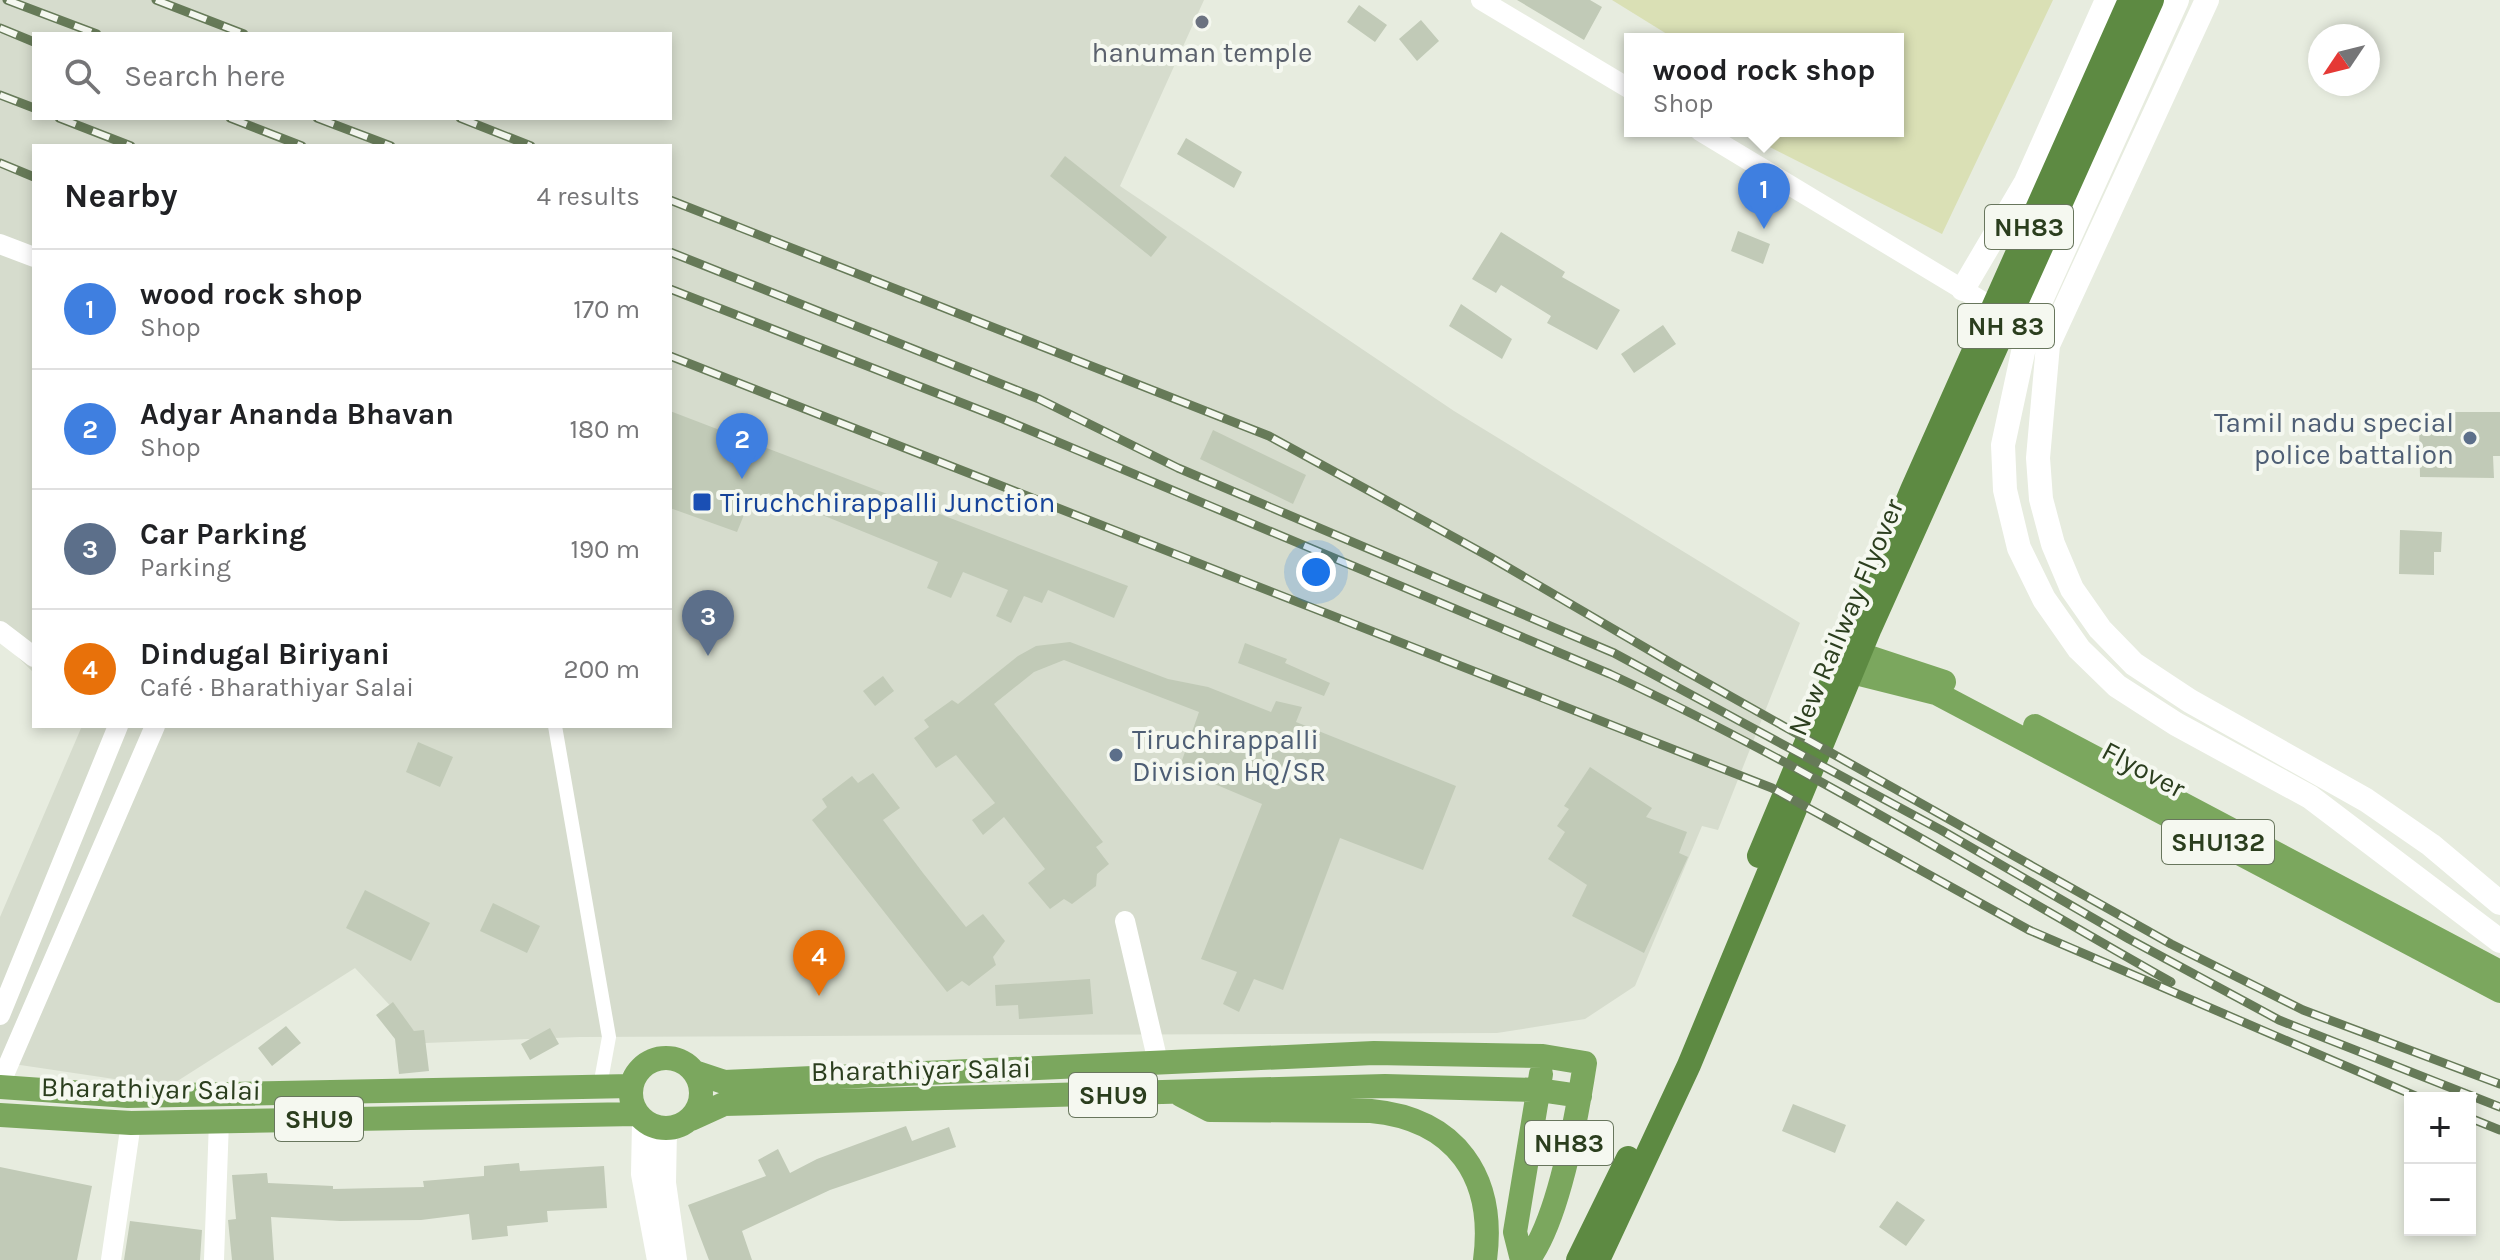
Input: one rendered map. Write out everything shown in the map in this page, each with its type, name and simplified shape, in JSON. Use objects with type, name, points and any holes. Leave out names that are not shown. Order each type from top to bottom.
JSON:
[{"type":"highway","name":"New Railway Flyover","points":[[1598,1260],[1689,1065],[1849,660],[1891,538],[2130,0]]},
{"type":"highway","name":"New Railway Flyover","points":[[1578,1260],[1668,1076],[1849,660],[1870,628],[2152,0]]},
{"type":"main road","name":"Flyover","points":[[1849,660],[1918,671],[2008,713],[2500,972]]},
{"type":"main road","name":"Flyover","points":[[1849,660],[1936,693],[2500,991]]},
{"type":"main road","name":"Bharathiyar Salai","points":[[694,1072],[724,1082],[1374,1053],[1543,1056]]},
{"type":"main road","points":[[1522,1260],[1515,1232],[1543,1056]]},
{"type":"main road","name":"NH83","points":[[1528,1260],[1540,1245],[1580,1096],[1585,1063],[1543,1056]]},
{"type":"main road","name":"SHU9","points":[[631,1086],[642,1067],[663,1058],[685,1063],[694,1072]]},
{"type":"main road","points":[[691,1119],[701,1101],[699,1081],[694,1072]]},
{"type":"main road","name":"Bharathiyar Salai","points":[[0,1086],[128,1096],[631,1086]]},
{"type":"main road","points":[[631,1086],[649,1122]]},
{"type":"main road","name":"Bharathiyar Salai","points":[[691,1119],[724,1104],[1385,1086],[1539,1090],[1580,1096]]},
{"type":"main road","points":[[1176,1093],[1210,1110],[1371,1111],[1394,1114],[1434,1129],[1453,1145],[1482,1187],[1488,1213],[1485,1260]]},
{"type":"main road","name":"Bharathiyar Salai","points":[[0,1115],[131,1123],[649,1122]]},
{"type":"main road","name":"SHU9","points":[[649,1122],[691,1119]]},
{"type":"street","points":[[1481,0],[1624,85]]},
{"type":"street","points":[[1963,289],[2026,182],[2107,0]]},
{"type":"street","points":[[2177,0],[2028,329],[2003,445],[2005,490],[2019,548],[2044,599],[2079,649],[2117,686],[2176,724],[2310,797],[2500,941]]},
{"type":"street","points":[[2207,0],[2048,345],[2038,458],[2041,499],[2053,544],[2072,589],[2100,629],[2134,664],[2190,701],[2366,800],[2431,845],[2500,903]]},
{"type":"street","points":[[1710,137],[1963,289],[2048,345]]},
{"type":"street","points":[[0,244],[32,256]]},
{"type":"street","points":[[0,631],[32,655]]},
{"type":"street","points":[[0,1015],[117,728]]},
{"type":"street","points":[[0,1086],[154,728]]},
{"type":"street","points":[[555,728],[609,1037],[600,1086]]},
{"type":"street","points":[[1125,921],[1158,1062]]},
{"type":"street","points":[[214,1260],[219,1121]]},
{"type":"street","points":[[649,1122],[643,1174],[659,1260]]},
{"type":"street","points":[[649,1122],[664,1183],[675,1260]]},
{"type":"street","points":[[111,1260],[131,1123]]},
{"type":"shaded area","points":[[0,0],[1204,0],[1120,186],[1454,411],[1800,623],[1718,830],[1702,826],[1635,986],[1585,1019],[1497,1033],[580,1037],[425,1043],[355,968],[168,1087],[0,1062],[0,917],[81,728],[672,728],[672,144],[32,144],[32,671],[0,640]]},
{"type":"green space","points":[[1612,0],[2053,0],[1942,234],[1750,137],[1904,137],[1904,33],[1665,33]]},
{"type":"building","points":[[1517,0],[1590,0],[1602,7],[1584,40]]},
{"type":"building","points":[[1359,5],[1387,25],[1375,42],[1347,22]]},
{"type":"building","points":[[1421,20],[1439,41],[1417,61],[1399,39]]},
{"type":"building","points":[[1186,138],[1242,172],[1234,188],[1177,154]]},
{"type":"building","points":[[1065,156],[1167,237],[1151,257],[1050,176]]},
{"type":"building","points":[[1738,231],[1770,244],[1763,264],[1731,251]]},
{"type":"building","points":[[1501,232],[1565,272],[1562,277],[1620,310],[1597,350],[1547,323],[1551,316],[1501,285],[1496,293],[1472,279]]},
{"type":"building","points":[[1461,304],[1512,339],[1502,359],[1449,326]]},
{"type":"building","points":[[1663,325],[1676,344],[1634,373],[1621,354]]},
{"type":"building","points":[[672,412],[1128,586],[1114,618],[1048,590],[1042,603],[1024,596],[1011,623],[996,616],[1008,590],[963,572],[951,598],[927,588],[938,562],[768,493],[763,504],[750,500],[737,532],[672,509]]},
{"type":"building","points":[[2448,412],[2500,412],[2500,456],[2493,456],[2494,478],[2420,477],[2419,421],[2448,421]]},
{"type":"building","points":[[1213,430],[1306,475],[1293,504],[1200,459]]},
{"type":"building","points":[[2400,530],[2442,532],[2441,552],[2434,552],[2434,575],[2399,574]]},
{"type":"building","points":[[1070,642],[1168,679],[1208,687],[1271,712],[1276,701],[1302,707],[1296,722],[1456,786],[1423,870],[1340,838],[1283,990],[1254,979],[1239,1012],[1223,1004],[1237,972],[1201,959],[1262,804],[1179,769],[1199,712],[1064,660],[1034,672],[994,704],[1103,842],[1096,847],[1109,864],[1097,874],[1096,886],[1072,904],[1064,899],[1050,909],[1028,883],[1045,869],[1004,817],[983,835],[972,820],[995,803],[956,755],[936,768],[914,738],[929,727],[924,720],[952,700],[958,704],[1018,656],[1036,646]]},
{"type":"building","points":[[1245,643],[1287,659],[1285,663],[1330,683],[1324,696],[1238,663]]},
{"type":"building","points":[[883,676],[894,691],[875,706],[863,691]]},
{"type":"building","points":[[418,742],[453,757],[440,787],[406,772]]},
{"type":"building","points":[[1590,767],[1652,808],[1646,817],[1687,832],[1679,853],[1688,857],[1644,953],[1572,916],[1587,885],[1548,859],[1565,832],[1557,826],[1569,809],[1564,806]]},
{"type":"building","points":[[873,773],[900,808],[883,820],[923,873],[966,927],[983,914],[1005,941],[993,957],[996,965],[969,986],[962,981],[947,992],[812,820],[827,807],[822,799],[852,776],[858,783]]},
{"type":"building","points":[[365,890],[430,923],[411,961],[346,928]]},
{"type":"building","points":[[493,903],[540,926],[527,953],[480,931]]},
{"type":"building","points":[[1090,979],[1093,1014],[1019,1019],[1018,1005],[996,1006],[995,985]]},
{"type":"building","points":[[393,1002],[414,1031],[424,1030],[429,1071],[399,1074],[395,1039],[376,1015]]},
{"type":"building","points":[[286,1026],[301,1043],[272,1066],[258,1048]]},
{"type":"building","points":[[550,1028],[559,1044],[530,1060],[521,1044]]},
{"type":"building","points":[[1793,1104],[1846,1125],[1835,1153],[1782,1131]]},
{"type":"building","points":[[906,1126],[912,1141],[949,1127],[956,1147],[830,1190],[742,1231],[752,1260],[709,1260],[688,1205],[766,1176],[758,1160],[778,1149],[790,1173],[817,1159]]},
{"type":"building","points":[[519,1163],[520,1171],[604,1166],[607,1208],[547,1211],[548,1222],[507,1226],[508,1236],[472,1240],[469,1214],[421,1220],[340,1221],[271,1217],[274,1260],[232,1260],[228,1220],[236,1219],[232,1175],[267,1173],[268,1183],[333,1186],[333,1189],[424,1187],[423,1181],[484,1176],[484,1166]]},
{"type":"building","points":[[0,1167],[92,1186],[77,1260],[0,1260]]},
{"type":"building","points":[[1897,1201],[1925,1220],[1906,1246],[1879,1227]]},
{"type":"building","points":[[130,1221],[202,1230],[200,1260],[124,1260]]},
{"type":"railway","points":[[7,0],[92,32]]},
{"type":"railway","points":[[156,0],[239,32]]},
{"type":"railway","points":[[0,28],[32,41]]},
{"type":"railway","points":[[0,95],[32,107]]},
{"type":"railway","points":[[64,120],[126,144]]},
{"type":"railway","points":[[235,120],[297,144]]},
{"type":"railway","points":[[322,120],[386,144]]},
{"type":"railway","points":[[465,120],[526,144]]},
{"type":"railway","points":[[0,163],[32,176]]},
{"type":"railway","points":[[672,201],[1269,436],[1490,557],[1673,664],[2171,944],[2303,1010],[2500,1084]]},
{"type":"railway","points":[[672,253],[1039,399],[1178,468],[1614,653],[1941,830],[2129,939],[2279,1020],[2500,1107]]},
{"type":"railway","points":[[672,290],[1003,419],[1610,674],[1823,783],[2171,982]]},
{"type":"railway","points":[[672,357],[1772,788],[2029,930],[2406,1092]]},
{"type":"railway","points":[[2476,1120],[2500,1130]]},
{"type":"place","name":"hanuman temple","points":[[1202,22]]},
{"type":"place","name":"wood rock shop","points":[[1764,229]]},
{"type":"place","name":"Tamil nadu special police battalion","points":[[2470,438]]},
{"type":"place","name":"Adyar Ananda Bhavan","points":[[742,479]]},
{"type":"place","name":"Tiruchchirappalli Junction","points":[[702,502]]},
{"type":"place","name":"Car Parking","points":[[708,656]]},
{"type":"place","name":"Tiruchirappalli Division HQ/SR","points":[[1116,755]]},
{"type":"place","name":"Dindugal Biriyani","points":[[819,996]]}]
